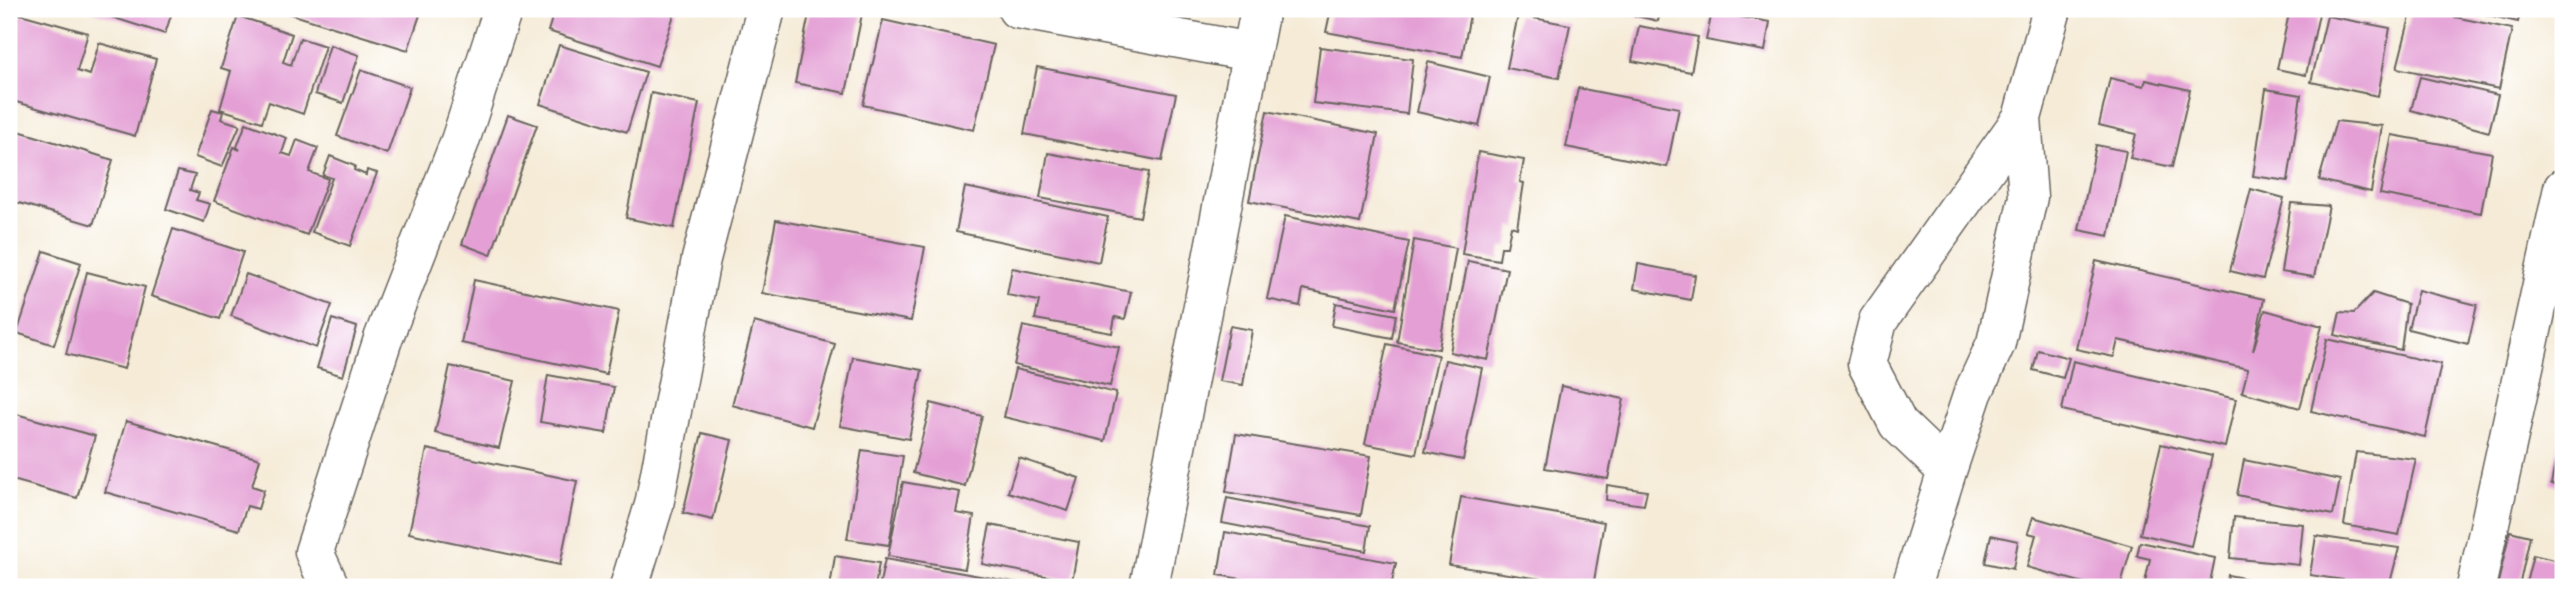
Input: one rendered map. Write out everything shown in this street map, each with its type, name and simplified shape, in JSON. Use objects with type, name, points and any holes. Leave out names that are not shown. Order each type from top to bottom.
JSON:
[{"type":"street","points":[[330,587],[314,552],[383,339],[460,141],[503,9]]},
{"type":"street","points":[[629,587],[654,505],[701,258],[766,9]]},
{"type":"street","points":[[1017,9],[1251,52]]},
{"type":"street","points":[[1149,587],[1260,9]]},
{"type":"street","points":[[1911,587],[1973,393],[1996,344],[2028,197],[2022,118],[2052,9]]},
{"type":"street","points":[[1947,471],[1898,424],[1867,364],[1878,321],[2022,118]]},
{"type":"street","points":[[2476,587],[2563,188]]},
{"type":"building","points":[[86,9],[173,9],[165,34]]},
{"type":"building","points":[[274,9],[353,11],[422,9],[408,50]]},
{"type":"building","points":[[555,9],[676,9],[657,66],[548,31]]},
{"type":"building","points":[[810,9],[837,9],[862,14],[846,93],[795,83]]},
{"type":"building","points":[[1331,9],[1471,9],[1462,57],[1326,32]]},
{"type":"building","points":[[1606,9],[1661,9],[1658,21]]},
{"type":"building","points":[[2290,9],[2320,9],[2306,75],[2277,69]]},
{"type":"building","points":[[2417,9],[2512,29],[2499,89],[2397,68],[2411,13]]},
{"type":"building","points":[[2463,9],[2521,9],[2518,22]]},
{"type":"building","points":[[1712,12],[1770,22],[1765,51],[1706,40]]},
{"type":"building","points":[[17,13],[88,33],[77,71],[90,75],[99,43],[156,59],[135,136],[9,100],[9,43]]},
{"type":"building","points":[[1518,15],[1570,25],[1559,78],[1507,68]]},
{"type":"building","points":[[238,16],[292,34],[283,62],[291,65],[300,38],[325,46],[303,114],[269,102],[262,122],[220,109],[231,71],[221,68]]},
{"type":"building","points":[[2327,16],[2390,28],[2378,96],[2311,82]]},
{"type":"building","points":[[883,20],[994,45],[974,130],[863,105]]},
{"type":"building","points":[[1639,26],[1698,37],[1691,72],[1632,61]]},
{"type":"building","points":[[330,45],[359,55],[343,103],[315,94]]},
{"type":"building","points":[[559,45],[646,72],[627,132],[540,104]]},
{"type":"building","points":[[1320,47],[1413,59],[1407,114],[1313,103]]},
{"type":"building","points":[[1428,62],[1490,77],[1479,126],[1417,112]]},
{"type":"building","points":[[1037,67],[1176,94],[1162,161],[1024,134]]},
{"type":"building","points":[[361,70],[410,87],[387,154],[337,136]]},
{"type":"building","points":[[2420,77],[2498,95],[2489,132],[2411,110]]},
{"type":"building","points":[[2110,78],[2144,86],[2146,80],[2190,90],[2172,167],[2130,158],[2136,134],[2099,125]]},
{"type":"building","points":[[1578,88],[1679,108],[1667,167],[1566,147]]},
{"type":"building","points":[[2266,89],[2301,95],[2288,181],[2253,176]]},
{"type":"building","points":[[651,93],[699,103],[674,228],[626,218]]},
{"type":"building","points":[[212,109],[223,112],[221,119],[240,125],[222,167],[195,157]]},
{"type":"building","points":[[1267,111],[1378,134],[1360,223],[1249,201]]},
{"type":"building","points":[[508,115],[537,125],[491,255],[462,244]]},
{"type":"building","points":[[2336,121],[2382,126],[2371,192],[2319,180]]},
{"type":"building","points":[[246,123],[287,138],[282,153],[291,156],[297,140],[318,148],[309,172],[328,179],[307,235],[214,201],[234,147],[240,150],[237,147]]},
{"type":"building","points":[[9,128],[113,160],[93,225],[9,200]]},
{"type":"building","points":[[2392,135],[2492,153],[2481,213],[2380,194]]},
{"type":"building","points":[[2096,145],[2126,151],[2109,236],[2079,230]]},
{"type":"building","points":[[1478,152],[1524,160],[1520,182],[1524,183],[1517,228],[1511,226],[1507,247],[1501,247],[1499,260],[1462,254]]},
{"type":"building","points":[[1048,153],[1149,172],[1140,217],[1040,198]]},
{"type":"building","points":[[330,156],[355,166],[354,170],[366,175],[367,170],[377,173],[350,246],[312,232],[332,178],[323,175]]},
{"type":"building","points":[[178,171],[195,175],[190,190],[199,193],[196,200],[210,204],[204,222],[166,209]]},
{"type":"building","points":[[965,187],[1108,217],[1099,262],[956,232]]},
{"type":"building","points":[[2251,189],[2284,198],[2263,279],[2230,271]]},
{"type":"building","points":[[2291,203],[2329,206],[2314,277],[2281,272]]},
{"type":"building","points":[[1285,216],[1409,242],[1395,309],[1303,289],[1300,306],[1267,299]]},
{"type":"building","points":[[776,220],[925,247],[911,321],[762,293]]},
{"type":"building","points":[[173,229],[243,252],[220,319],[151,296]]},
{"type":"building","points":[[1414,240],[1456,248],[1439,349],[1397,342]]},
{"type":"building","points":[[44,251],[81,263],[54,345],[17,333]]},
{"type":"building","points":[[1468,261],[1507,269],[1488,360],[1450,352]]},
{"type":"building","points":[[2096,261],[2264,299],[2253,351],[2265,310],[2322,326],[2300,408],[2242,392],[2248,369],[2118,340],[2114,357],[2076,349]]},
{"type":"building","points":[[1638,264],[1695,275],[1691,300],[1634,289]]},
{"type":"building","points":[[1012,268],[1131,292],[1125,319],[1115,317],[1112,333],[1035,319],[1039,301],[1007,295]]},
{"type":"building","points":[[87,272],[145,287],[124,369],[66,354]]},
{"type":"building","points":[[246,274],[332,305],[316,348],[231,316]]},
{"type":"building","points":[[474,280],[619,311],[606,374],[461,343]]},
{"type":"building","points":[[2418,290],[2477,305],[2468,344],[2408,329]]},
{"type":"building","points":[[2373,293],[2407,304],[2401,350],[2335,335],[2340,312],[2354,313]]},
{"type":"building","points":[[1336,303],[1396,315],[1392,338],[1332,326]]},
{"type":"building","points":[[332,319],[357,327],[343,376],[317,368]]},
{"type":"building","points":[[754,322],[835,344],[812,427],[732,405]]},
{"type":"building","points":[[1023,326],[1119,347],[1110,386],[1014,365]]},
{"type":"building","points":[[1230,326],[1252,330],[1243,385],[1219,381]]},
{"type":"building","points":[[2327,339],[2441,364],[2425,437],[2311,411]]},
{"type":"building","points":[[1387,344],[1438,355],[1416,454],[1365,444]]},
{"type":"building","points":[[2038,350],[2069,358],[2063,378],[2033,370]]},
{"type":"building","points":[[853,357],[922,370],[909,439],[840,426]]},
{"type":"building","points":[[1445,360],[1482,368],[1463,460],[1425,452]]},
{"type":"building","points":[[2073,361],[2236,399],[2225,447],[2062,410]]},
{"type":"building","points":[[450,366],[515,381],[499,448],[435,433]]},
{"type":"building","points":[[1015,369],[1116,393],[1105,441],[1004,417]]},
{"type":"building","points":[[548,375],[614,387],[606,433],[540,422]]},
{"type":"building","points":[[1561,386],[1624,399],[1608,479],[1545,468]]},
{"type":"building","points":[[931,403],[982,416],[965,486],[913,473]]},
{"type":"building","points":[[9,412],[95,436],[77,498],[9,479]]},
{"type":"building","points":[[126,421],[260,459],[252,486],[264,490],[258,509],[247,506],[239,530],[105,492]]},
{"type":"building","points":[[2563,428],[2563,487],[2551,484]]},
{"type":"building","points":[[702,433],[732,440],[713,520],[683,513]]},
{"type":"building","points":[[1236,434],[1371,456],[1361,515],[1226,492]]},
{"type":"building","points":[[2161,444],[2212,456],[2191,546],[2140,534]]},
{"type":"building","points":[[427,449],[577,481],[560,565],[409,533]]},
{"type":"building","points":[[862,450],[903,456],[889,545],[847,539]]},
{"type":"building","points":[[2356,452],[2416,459],[2399,535],[2344,525]]},
{"type":"building","points":[[1019,458],[1079,478],[1068,511],[1008,492]]},
{"type":"building","points":[[2244,460],[2340,480],[2333,515],[2237,495]]},
{"type":"building","points":[[903,482],[960,492],[956,513],[974,516],[965,569],[888,556]]},
{"type":"building","points":[[1607,485],[1647,491],[1644,505],[1606,500]]},
{"type":"building","points":[[1461,497],[1604,522],[1593,587],[1449,565]]},
{"type":"building","points":[[1227,498],[1370,526],[1366,551],[1222,523]]},
{"type":"building","points":[[2033,517],[2132,546],[2120,587],[2098,587],[2027,567],[2036,535],[2028,533]]},
{"type":"building","points":[[2234,517],[2303,524],[2299,565],[2230,558]]},
{"type":"building","points":[[990,525],[1079,542],[1072,581],[982,564]]},
{"type":"building","points":[[2510,531],[2530,536],[2519,587],[2497,587]]},
{"type":"building","points":[[1225,532],[1396,563],[1391,587],[1287,587],[1218,575]]},
{"type":"building","points":[[1991,535],[2018,541],[2013,569],[1985,563]]},
{"type":"building","points":[[2316,536],[2399,548],[2389,587],[2310,575]]},
{"type":"building","points":[[2140,542],[2215,558],[2209,587],[2144,587],[2150,559],[2137,556]]},
{"type":"building","points":[[2533,555],[2563,562],[2563,587],[2525,587]]},
{"type":"building","points":[[835,556],[879,563],[875,587],[830,587]]},
{"type":"building","points":[[885,559],[1035,586],[1035,587],[879,587]]},
{"type":"building","points":[[2228,575],[2283,586],[2283,587],[2226,587]]},
{"type":"building","points":[[1205,581],[1230,586],[1230,587],[1203,587]]}]
